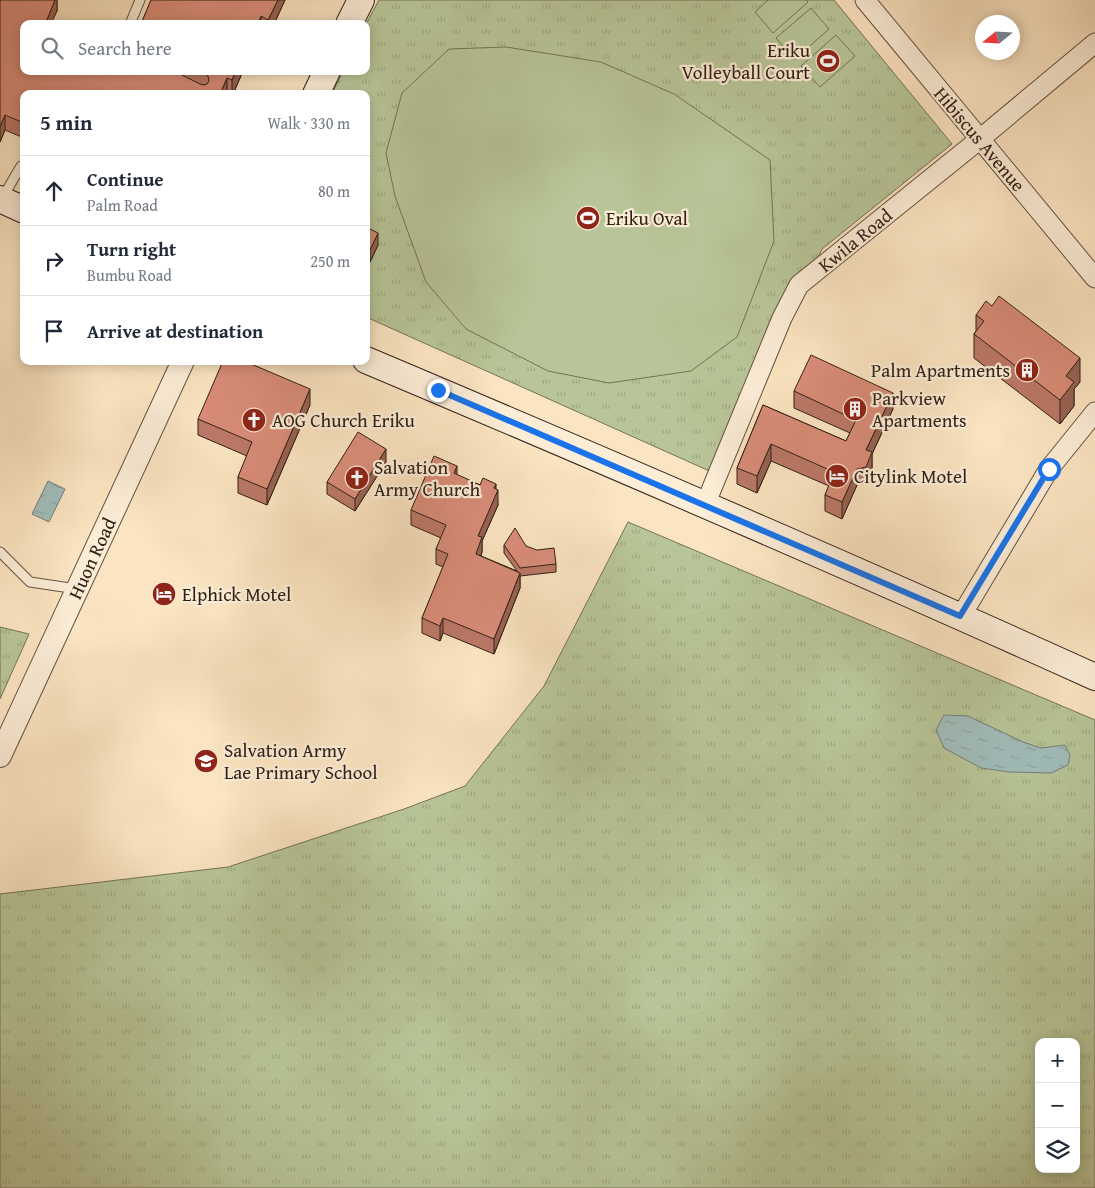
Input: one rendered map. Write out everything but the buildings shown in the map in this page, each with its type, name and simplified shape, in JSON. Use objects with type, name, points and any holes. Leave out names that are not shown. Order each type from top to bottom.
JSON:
[{"type":"main road","points":[[351,20],[361,0]]},
{"type":"main road","points":[[318,90],[325,75]]},
{"type":"main road","points":[[370,362],[705,505],[1095,677]]},
{"type":"street","name":"Hibiscus Avenue","points":[[865,0],[1095,278]]},
{"type":"street","name":"Kwila Road","points":[[705,505],[782,318],[799,285],[980,139],[1095,42]]},
{"type":"street","name":"Huon Road","points":[[0,756],[181,365]]},
{"type":"street","points":[[960,616],[1049,469],[1095,412]]},
{"type":"lane","points":[[132,20],[140,0]]},
{"type":"lane","points":[[9,203],[20,169]]},
{"type":"lane","points":[[0,552],[30,582],[77,589]]},
{"type":"green space","points":[[379,0],[834,0],[952,144],[822,249],[716,474],[370,319],[370,90],[334,90],[341,75],[370,75],[370,20],[368,20]]},
{"type":"green space","name":"Eriku Volleyball Court","points":[[768,0],[806,0],[808,2],[773,33],[755,12]]},
{"type":"green space","name":"Eriku Volleyball Court","points":[[811,8],[829,29],[794,60],[776,38]]},
{"type":"green space","name":"Eriku Volleyball Court","points":[[836,35],[855,56],[820,87],[801,66]]},
{"type":"green space","name":"Eriku Oval","points":[[506,47],[601,62],[674,94],[770,160],[774,241],[737,337],[691,371],[609,383],[548,371],[466,329],[426,282],[395,196],[386,153],[402,93],[449,49]]},
{"type":"green space","points":[[628,522],[1095,720],[1095,1188],[1,1188],[0,894],[228,867],[404,809],[465,786],[544,686]]},
{"type":"green space","points":[[0,627],[29,634],[0,699]]},
{"type":"water","points":[[48,481],[65,489],[49,522],[32,514]]},
{"type":"water","points":[[944,715],[968,716],[1023,742],[1041,748],[1065,745],[1070,755],[1068,765],[1051,773],[1010,772],[981,768],[944,748],[936,730]]},
{"type":"place","name":"Eriku Volleyball Court","points":[[828,61]]},
{"type":"place","name":"Eriku Oval","points":[[588,218]]},
{"type":"place","name":"Palm Apartments","points":[[1027,370]]},
{"type":"place","name":"Parkview Apartments","points":[[855,409]]},
{"type":"place","name":"AOG Church Eriku","points":[[254,420]]},
{"type":"place","name":"Citylink Motel","points":[[837,476]]},
{"type":"place","name":"Salvation Army Church","points":[[357,478]]},
{"type":"place","name":"Elphick Motel","points":[[164,594]]},
{"type":"place","name":"Salvation Army Lae Primary School","points":[[206,761]]},
{"type":"route","points":[[438,390],[960,616],[1049,469]]}]
